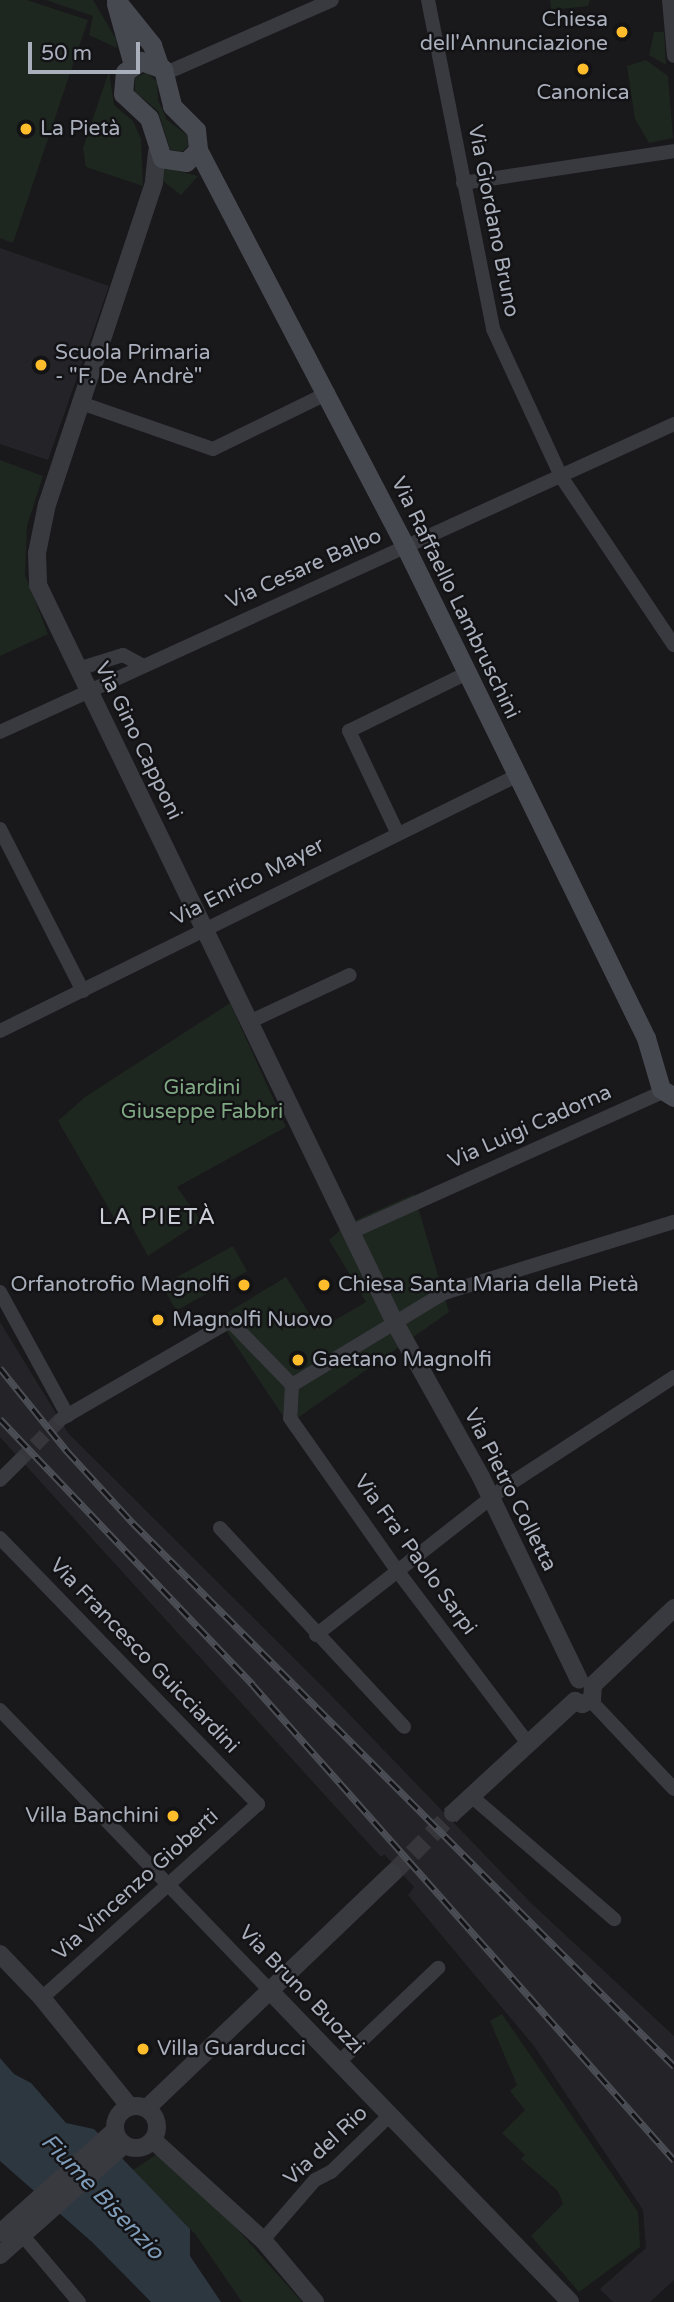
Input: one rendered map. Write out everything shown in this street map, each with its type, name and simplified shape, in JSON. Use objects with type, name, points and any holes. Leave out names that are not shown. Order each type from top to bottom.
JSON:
[{"type":"main road","points":[[115,0],[133,65]]},
{"type":"main road","points":[[115,0],[152,45],[162,69],[172,106],[196,130],[192,156],[169,162],[157,152],[152,123],[126,99],[121,88],[125,72],[141,61],[162,69]]},
{"type":"main road","name":"Via Raffaello Lambruschini","points":[[192,156],[216,182],[328,393],[670,1087]]},
{"type":"street","points":[[162,69],[332,0]]},
{"type":"street","name":"Via Giordano Bruno","points":[[428,0],[493,330],[562,478],[674,645]]},
{"type":"street","points":[[669,0],[674,56]]},
{"type":"street","points":[[463,183],[674,151]]},
{"type":"street","name":"Via Gino Capponi","points":[[157,152],[154,183],[47,504],[37,553],[38,585],[395,1323]]},
{"type":"street","points":[[82,403],[213,449],[328,393]]},
{"type":"street","name":"Via Cesare Balbo","points":[[0,732],[90,694],[142,665],[562,478],[674,424]]},
{"type":"street","points":[[78,669],[123,655],[142,665]]},
{"type":"street","points":[[397,832],[349,731],[467,673]]},
{"type":"street","name":"Via Enrico Mayer","points":[[0,1031],[397,832],[518,775]]},
{"type":"street","points":[[0,829],[83,991]]},
{"type":"street","points":[[249,1022],[350,975]]},
{"type":"street","name":"Via Luigi Cadorna","points":[[351,1232],[670,1087]]},
{"type":"street","points":[[0,1292],[64,1417],[230,1321],[292,1385],[444,1293],[674,1222]]},
{"type":"street","name":"Via Pietro Colletta","points":[[395,1323],[491,1498],[584,1692]]},
{"type":"street","points":[[316,1635],[396,1569],[491,1498],[674,1377]]},
{"type":"street","name":"Via Fra' Paolo Sarpi","points":[[292,1385],[290,1418],[396,1569],[527,1742]]},
{"type":"street","points":[[0,1480],[20,1460]]},
{"type":"street","points":[[220,1528],[316,1635],[404,1727]]},
{"type":"street","name":"Via Francesco Guicciardini","points":[[0,1538],[258,1804]]},
{"type":"street","points":[[453,1813],[674,1608]]},
{"type":"street","points":[[584,1692],[674,1788]]},
{"type":"street","name":"Via Bruno Buozzi","points":[[0,1710],[570,2302]]},
{"type":"street","points":[[471,1796],[614,1919]]},
{"type":"street","name":"Via Vincenzo Gioberti","points":[[42,1998],[258,1804]]},
{"type":"street","points":[[0,2255],[38,2225],[114,2141],[119,2113],[138,2107],[270,1991],[393,1873]]},
{"type":"street","points":[[0,1954],[138,2107],[156,2119],[153,2140]]},
{"type":"street","points":[[339,2062],[438,1968]]},
{"type":"street","name":"Via del Rio","points":[[263,2239],[315,2180],[331,2172],[390,2115]]},
{"type":"street","points":[[114,2141],[136,2148],[153,2140]]},
{"type":"street","points":[[153,2140],[263,2239],[315,2302]]},
{"type":"street","points":[[0,2233],[114,2141]]},
{"type":"street","points":[[24,2237],[79,2302]]},
{"type":"shaded area","name":"Scuola Primaria - \"F. De Andrè\"","points":[[0,248],[109,286],[48,460],[0,444]]},
{"type":"shaded area","points":[[0,1322],[68,1433],[324,1688],[532,1904],[674,2036],[674,2280],[650,2302],[613,2302],[600,2289],[646,2248],[643,2210],[534,2046],[408,1895],[414,1887],[384,1854],[381,1857],[0,1437]]},
{"type":"green space","name":"La Pietà","points":[[0,0],[27,0],[88,20],[13,243],[0,238]]},
{"type":"green space","points":[[46,0],[93,0],[116,39],[117,48],[89,35],[93,16]]},
{"type":"green space","points":[[550,0],[590,0],[588,6],[551,10]]},
{"type":"green space","points":[[654,32],[664,32],[666,65],[649,55]]},
{"type":"green space","points":[[646,60],[668,76],[673,138],[649,143],[635,119],[627,66]]},
{"type":"green space","points":[[109,71],[114,105],[133,121],[141,139],[143,186],[86,167],[83,148]]},
{"type":"green space","points":[[147,72],[157,82],[158,100],[167,120],[187,135],[188,146],[182,152],[170,149],[158,111],[135,92],[135,78]]},
{"type":"green space","points":[[161,165],[198,176],[181,195],[159,178]]},
{"type":"green space","points":[[0,460],[43,476],[27,526],[25,575],[48,634],[0,656]]},
{"type":"green space","name":"Giardini Giuseppe Fabbri","points":[[230,1003],[286,1127],[177,1187],[201,1221],[148,1256],[126,1216],[116,1221],[58,1121],[85,1097]]},
{"type":"green space","points":[[414,1194],[449,1312],[299,1417],[283,1416],[225,1329],[210,1323],[286,1277],[319,1329],[366,1302],[329,1240],[347,1224]]},
{"type":"green space","points":[[233,1246],[247,1271],[176,1311],[162,1285]]},
{"type":"green space","points":[[502,2014],[638,2212],[640,2247],[579,2292],[531,2236],[563,2204],[558,2191],[521,2159],[525,2155],[502,2133],[525,2110],[510,2091],[517,2085],[490,2021]]},
{"type":"green space","points":[[160,2152],[239,2231],[302,2302],[242,2302],[196,2235],[133,2170]]},
{"type":"water","name":"Fiume Bisenzio","points":[[0,2058],[14,2074],[31,2083],[66,2123],[94,2129],[190,2229],[190,2256],[221,2302],[151,2302],[92,2242],[0,2161]]},
{"type":"tunnel","points":[[20,1460],[61,1419]]},
{"type":"tunnel","points":[[393,1873],[453,1813]]},
{"type":"railway","points":[[0,1368],[67,1451],[133,1523],[674,2066]]},
{"type":"railway","points":[[0,1419],[253,1685],[674,2160]]},
{"type":"place","name":"Chiesa dell'Annunciazione","points":[[622,32]]},
{"type":"place","name":"Canonica","points":[[583,69]]},
{"type":"place","name":"La Pietà","points":[[26,129]]},
{"type":"place","name":"Scuola Primaria - \"F. De Andrè\"","points":[[41,365]]},
{"type":"place","name":"Orfanotrofio Magnolfi","points":[[244,1285]]},
{"type":"place","name":"Chiesa Santa Maria della Pietà","points":[[324,1285]]},
{"type":"place","name":"Magnolfi Nuovo","points":[[158,1320]]},
{"type":"place","name":"Gaetano Magnolfi","points":[[298,1360]]},
{"type":"place","name":"Villa Banchini","points":[[173,1816]]},
{"type":"place","name":"Villa Guarducci","points":[[143,2049]]},
{"type":"district","name":"LA PIETÀ","points":[[158,1217]]}]
